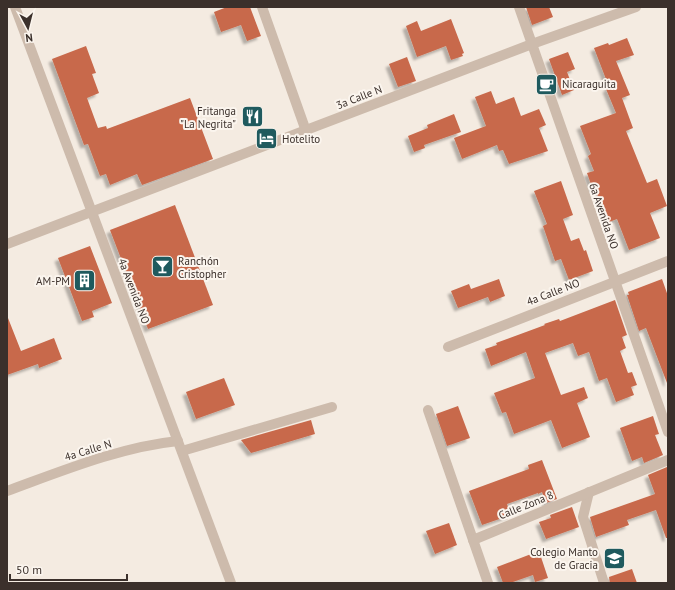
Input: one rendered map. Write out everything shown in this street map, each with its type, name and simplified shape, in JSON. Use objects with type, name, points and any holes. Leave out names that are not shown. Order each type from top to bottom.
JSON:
[{"type":"street","name":"4a Avenida NO","points":[[15,7],[231,583]]},
{"type":"street","points":[[262,7],[306,130]]},
{"type":"street","name":"6a Avenida NO","points":[[518,7],[668,432]]},
{"type":"street","name":"3a Calle N","points":[[7,244],[532,44],[636,7]]},
{"type":"street","name":"4a Calle NO","points":[[448,346],[668,261]]},
{"type":"street","points":[[182,452],[332,407]]},
{"type":"street","points":[[428,410],[488,583]]},
{"type":"street","name":"4a Calle N","points":[[7,491],[92,460],[161,443],[178,441]]},
{"type":"street","name":"Calle Zona 8","points":[[473,540],[668,460]]},
{"type":"street","points":[[589,492],[583,517],[604,583]]},
{"type":"building","points":[[227,7],[250,7],[261,36],[247,41],[241,25],[221,32],[214,12]]},
{"type":"building","points":[[526,7],[549,7],[553,17],[532,25]]},
{"type":"building","points":[[451,19],[464,53],[462,54],[463,56],[451,60],[446,46],[417,57],[406,26],[417,21],[421,31]]},
{"type":"building","points":[[627,38],[634,55],[616,61],[630,95],[622,98],[633,128],[626,131],[647,183],[657,179],[667,206],[650,213],[660,238],[629,250],[617,219],[609,222],[595,189],[593,190],[587,173],[594,171],[588,156],[591,154],[580,126],[616,113],[606,89],[609,87],[594,48],[608,43],[609,45]]},
{"type":"building","points":[[86,46],[96,73],[92,74],[99,93],[87,98],[98,128],[106,126],[107,129],[190,98],[213,159],[142,185],[137,174],[110,185],[106,174],[100,176],[88,144],[84,145],[52,59]]},
{"type":"building","points":[[568,52],[575,69],[567,72],[574,90],[562,95],[549,59]]},
{"type":"building","points":[[407,57],[416,81],[398,87],[389,64]]},
{"type":"building","points":[[491,91],[496,104],[514,97],[521,116],[539,109],[546,125],[539,128],[548,151],[509,164],[503,150],[499,151],[497,145],[462,159],[454,138],[486,126],[475,97]]},
{"type":"building","points":[[454,114],[461,132],[424,145],[425,148],[414,152],[408,136],[428,128],[427,125]]},
{"type":"building","points":[[561,181],[573,215],[563,219],[571,241],[579,238],[584,251],[586,250],[593,271],[569,280],[561,259],[555,261],[543,226],[547,224],[534,191]]},
{"type":"building","name":"Ranchón Cristopher","points":[[175,205],[213,305],[148,329],[110,230]]},
{"type":"building","name":"AM-PM","points":[[90,246],[112,303],[92,311],[94,317],[82,321],[58,258]]},
{"type":"building","points":[[499,279],[505,296],[490,302],[488,297],[458,308],[451,291],[469,284],[471,289]]},
{"type":"building","points":[[662,279],[668,296],[668,383],[646,328],[639,331],[627,295],[629,295],[628,292]]},
{"type":"building","points":[[615,300],[627,335],[622,337],[626,348],[620,351],[628,373],[632,372],[637,385],[631,387],[634,395],[616,402],[607,378],[599,381],[589,352],[578,356],[573,343],[545,353],[561,395],[584,387],[588,398],[577,403],[590,437],[562,448],[551,420],[514,434],[506,412],[502,413],[494,393],[535,378],[526,352],[491,366],[485,349],[497,345],[496,343],[545,325],[544,324],[559,319],[560,321]]},
{"type":"building","points":[[7,318],[21,351],[54,338],[62,359],[39,368],[38,364],[7,375]]},
{"type":"building","points":[[224,378],[235,405],[196,419],[186,392]]},
{"type":"building","points":[[458,406],[470,438],[447,446],[436,414]]},
{"type":"building","points":[[653,416],[659,434],[655,435],[663,455],[644,463],[642,457],[632,461],[620,428]]},
{"type":"building","points":[[311,420],[315,434],[251,453],[241,440]]},
{"type":"building","points":[[542,460],[557,499],[546,503],[542,492],[538,493],[507,504],[511,515],[482,525],[469,491],[529,469],[528,465]]},
{"type":"building","points":[[667,467],[668,538],[666,538],[656,510],[627,520],[629,525],[596,537],[590,517],[655,494],[648,475]]},
{"type":"building","points":[[572,507],[579,527],[546,539],[539,522],[551,518],[550,515]]},
{"type":"building","points":[[449,523],[457,545],[435,554],[426,531]]},
{"type":"building","points":[[539,551],[548,578],[535,582],[533,575],[510,583],[503,583],[497,567]]},
{"type":"building","points":[[632,569],[637,583],[610,583],[609,577]]},
{"type":"place","name":"Nicaraguita","points":[[547,84]]},
{"type":"place","name":"Fritanga \"La Negrita\"","points":[[252,117]]},
{"type":"place","name":"Hotelito","points":[[267,139]]},
{"type":"place","name":"Ranchón Cristopher","points":[[162,267]]},
{"type":"place","name":"AM-PM","points":[[85,281]]},
{"type":"place","name":"Colegio Manto de Gracia","points":[[614,558]]}]
